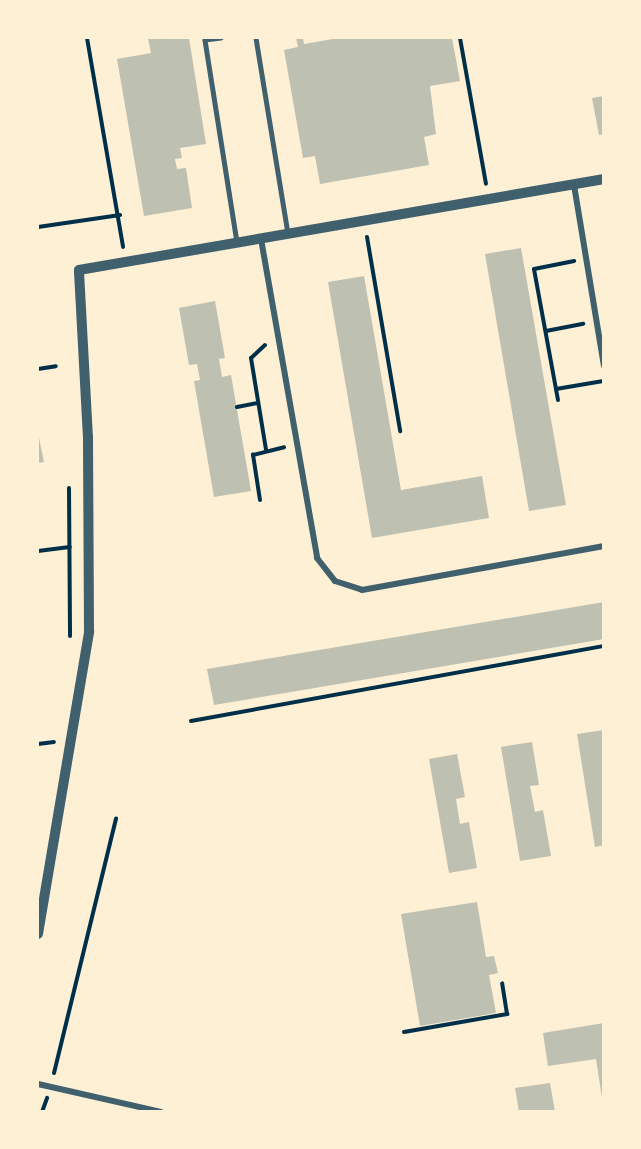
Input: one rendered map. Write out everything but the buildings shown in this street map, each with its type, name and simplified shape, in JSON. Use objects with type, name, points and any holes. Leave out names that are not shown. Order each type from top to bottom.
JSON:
[{"type":"street","points":[[38,934],[89,630],[88,438],[79,270],[603,179]]},
{"type":"street","points":[[574,185],[603,366]]},
{"type":"street","points":[[261,239],[317,558],[334,581],[362,590],[603,546]]},
{"type":"street","points":[[38,1084],[50,1089],[161,1112]]},
{"type":"lane","points":[[221,38],[204,40],[237,243]]},
{"type":"lane","points":[[256,38],[288,234]]},
{"type":"path","points":[[87,38],[120,214],[124,263]]},
{"type":"path","points":[[460,38],[489,200]]},
{"type":"path","points":[[38,226],[120,214]]},
{"type":"path","points":[[365,221],[400,431]]},
{"type":"path","points":[[558,400],[534,269],[586,258]]},
{"type":"path","points":[[546,331],[596,322]]},
{"type":"path","points":[[266,450],[251,358],[262,345],[279,342]]},
{"type":"path","points":[[38,369],[56,366]]},
{"type":"path","points":[[556,389],[603,381]]},
{"type":"path","points":[[237,407],[258,403]]},
{"type":"path","points":[[260,500],[253,455],[266,450],[297,445]]},
{"type":"path","points":[[69,483],[70,640]]},
{"type":"path","points":[[38,551],[88,545]]},
{"type":"path","points":[[191,721],[603,646]]},
{"type":"path","points":[[52,752],[56,730]]},
{"type":"path","points":[[38,744],[54,741]]},
{"type":"path","points":[[50,1089],[116,818]]},
{"type":"path","points":[[404,1032],[507,1014],[502,983]]}]
